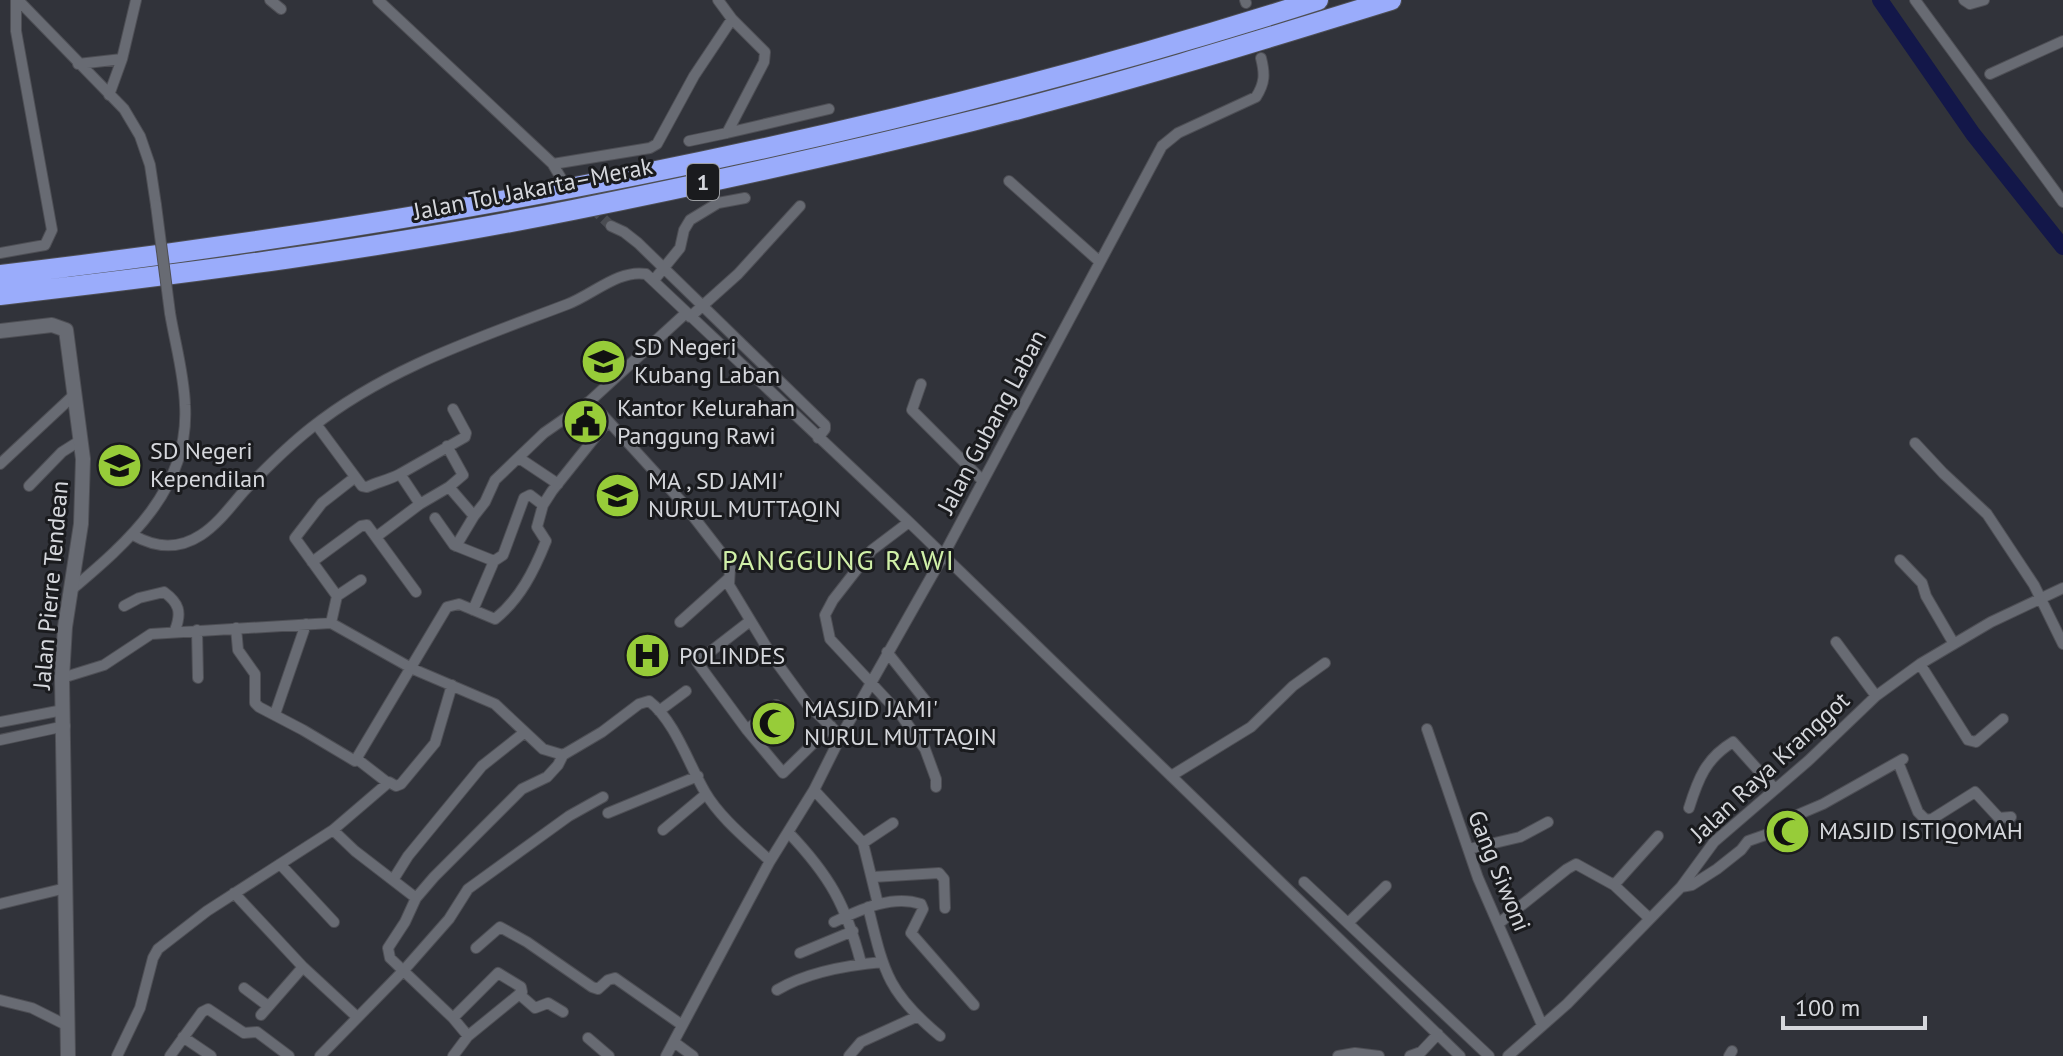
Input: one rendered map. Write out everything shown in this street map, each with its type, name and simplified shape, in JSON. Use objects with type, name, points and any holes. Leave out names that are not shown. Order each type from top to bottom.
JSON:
[{"type":"highway","name":"Jalan Tol Jakarta–Merak","points":[[0,275],[154,257],[563,190],[801,140],[1025,85],[1318,0]]},
{"type":"highway","name":"Jalan Tol Jakarta–Merak","points":[[0,295],[173,275],[393,242],[724,178],[973,121],[1224,52],[1391,0]]},
{"type":"street","points":[[17,0],[124,109],[140,136],[150,165],[185,405],[183,438],[176,464],[156,506],[133,535],[70,591]]},
{"type":"street","points":[[1,251],[45,245],[52,230],[16,31],[17,0]]},
{"type":"street","points":[[270,0],[281,9]]},
{"type":"street","points":[[378,0],[552,163],[561,178]]},
{"type":"street","points":[[718,0],[766,54],[727,133]]},
{"type":"street","points":[[1915,0],[2063,202]]},
{"type":"street","points":[[1964,0],[1970,4],[1984,0]]},
{"type":"street","points":[[109,95],[122,59],[134,1]]},
{"type":"street","points":[[552,163],[654,147],[669,126],[694,76],[732,19]]},
{"type":"street","points":[[1990,74],[2063,41]]},
{"type":"street","name":"Jalan Gubang Laban","points":[[666,1056],[770,861],[814,790],[887,652],[943,556],[1162,146],[1178,133],[1256,97],[1264,86],[1261,58]]},
{"type":"street","points":[[78,64],[122,59]]},
{"type":"street","points":[[689,141],[829,109]]},
{"type":"street","points":[[1009,181],[1100,262]]},
{"type":"street","points":[[661,274],[680,248],[690,220],[718,203],[745,198]]},
{"type":"street","points":[[456,546],[485,502],[495,480],[544,433],[590,401],[738,274],[800,206]]},
{"type":"street","points":[[611,226],[630,235],[695,311],[818,438],[1171,776],[1382,966],[1489,1056]]},
{"type":"street","points":[[133,535],[151,545],[167,547],[201,535],[274,460],[316,424],[361,392],[426,360],[569,303],[632,273],[661,274],[695,311],[825,425],[818,438]]},
{"type":"street","name":"Jalan Pierre Tendean","points":[[0,331],[41,326],[63,327],[67,333],[83,459],[81,524],[65,627],[62,678],[68,1056]]},
{"type":"street","points":[[921,384],[912,410],[983,481]]},
{"type":"street","points":[[0,464],[75,394]]},
{"type":"street","points":[[590,401],[682,502],[727,560],[729,582],[750,621],[807,704],[841,736]]},
{"type":"street","points":[[316,424],[354,478],[367,487],[378,481],[388,481],[466,435],[453,409]]},
{"type":"street","points":[[236,628],[238,650],[255,674],[255,703],[355,761],[413,669],[447,607],[459,604],[497,618],[528,581],[546,541],[537,527],[543,505],[608,421]]},
{"type":"street","points":[[29,486],[62,452],[81,440]]},
{"type":"street","points":[[1915,443],[1987,514],[2034,585],[2063,644]]},
{"type":"street","points":[[376,537],[463,475],[447,446]]},
{"type":"street","points":[[519,458],[558,484]]},
{"type":"street","points":[[400,474],[420,504]]},
{"type":"street","points":[[337,596],[296,541],[296,535],[322,503],[354,478]]},
{"type":"street","points":[[449,487],[474,516]]},
{"type":"street","points":[[473,610],[494,561],[503,555],[524,498],[530,495],[543,505]]},
{"type":"street","points":[[435,518],[456,546],[494,561]]},
{"type":"street","points":[[909,522],[872,550],[825,615],[830,639],[901,715],[925,749],[936,787]]},
{"type":"street","points":[[312,562],[365,524],[416,592]]},
{"type":"street","points":[[1900,560],[1922,583],[1926,596],[1954,644]]},
{"type":"street","points":[[331,623],[337,596],[361,580]]},
{"type":"street","points":[[680,622],[729,582]]},
{"type":"street","name":"Jalan Raya Kranggot","points":[[1508,1056],[1567,1004],[1681,887],[1714,842],[1876,696],[1920,664],[1991,622],[2063,588]]},
{"type":"street","points":[[124,606],[139,598],[164,592],[174,599],[179,608],[180,618],[175,630]]},
{"type":"street","points":[[750,621],[697,662],[747,730],[783,773],[831,726]]},
{"type":"street","points":[[62,678],[104,665],[144,636],[175,630],[331,623],[413,669],[495,704],[543,749],[563,755]]},
{"type":"street","points":[[275,714],[306,624]]},
{"type":"street","points":[[197,630],[198,678]]},
{"type":"street","points":[[1836,642],[1876,696]]},
{"type":"street","points":[[887,652],[929,705]]},
{"type":"street","points":[[1171,776],[1251,727],[1293,686],[1325,663]]},
{"type":"street","points":[[1920,664],[1968,740],[1976,742],[2003,719]]},
{"type":"street","points":[[357,759],[388,783],[401,784],[433,747],[452,685]]},
{"type":"street","points":[[659,711],[686,691]]},
{"type":"street","points":[[468,1036],[390,958],[388,948],[416,898],[522,789],[553,771],[563,755],[645,701],[659,711],[706,794],[770,861]]},
{"type":"street","points":[[747,730],[776,705]]},
{"type":"street","points":[[0,722],[63,710]]},
{"type":"street","points":[[0,740],[65,726]]},
{"type":"street","name":"Gang Siwoni","points":[[1427,729],[1498,924],[1542,1025]]},
{"type":"street","points":[[393,880],[408,856],[482,766],[525,732]]},
{"type":"street","points":[[1689,808],[1700,774],[1720,751],[1733,742],[1775,789]]},
{"type":"street","points":[[1681,887],[1692,885],[1717,869],[1748,841],[1768,834],[1776,824],[1823,804],[1900,761],[1918,812],[1926,820],[1975,792],[1999,818],[2011,817]]},
{"type":"street","points":[[608,813],[698,776]]},
{"type":"street","points":[[117,1056],[136,1021],[158,949],[234,893],[333,830],[388,783]]},
{"type":"street","points":[[814,790],[863,843],[873,877],[873,906],[883,962],[894,991],[916,1017],[940,1036]]},
{"type":"street","points":[[663,830],[706,794]]},
{"type":"street","points":[[320,1056],[404,970],[449,919],[468,889],[569,816],[603,797]]},
{"type":"street","points":[[1469,849],[1520,837],[1548,822]]},
{"type":"street","points":[[863,843],[893,823]]},
{"type":"street","points":[[333,830],[416,898]]},
{"type":"street","points":[[788,832],[822,869],[848,916],[861,963]]},
{"type":"street","points":[[1614,885],[1658,836]]},
{"type":"street","points":[[280,864],[334,922]]},
{"type":"street","points":[[1498,924],[1572,865],[1580,865],[1614,885],[1649,918]]},
{"type":"street","points":[[873,877],[939,873],[944,879],[945,908]]},
{"type":"street","points":[[1304,882],[1348,923],[1438,1034],[1460,1056]]},
{"type":"street","points":[[1348,923],[1386,886]]},
{"type":"street","points":[[0,904],[66,888]]},
{"type":"street","points":[[234,893],[303,967],[357,1017]]},
{"type":"street","points":[[834,922],[873,906],[906,900],[921,904],[923,909],[911,933],[974,1005]]},
{"type":"street","points":[[476,948],[500,927],[592,987],[598,989],[615,978],[682,1025]]},
{"type":"street","points":[[800,953],[853,931]]},
{"type":"street","points":[[777,990],[800,979],[861,963],[883,962]]},
{"type":"street","points":[[244,988],[264,1010],[303,967]]},
{"type":"street","points":[[453,1018],[498,973],[521,987],[519,994],[468,1036],[453,1056]]},
{"type":"street","points":[[519,994],[535,1008],[548,1003],[563,1012]]},
{"type":"street","points":[[0,1000],[32,1008],[68,1026]]},
{"type":"street","points":[[170,1056],[202,1012],[211,1009],[244,1033],[257,1032],[289,1056]]},
{"type":"street","points":[[849,1056],[861,1042],[916,1017]]},
{"type":"street","points":[[1410,1056],[1421,1052],[1438,1034]]},
{"type":"street","points":[[183,1037],[211,1056]]},
{"type":"street","points":[[588,1038],[609,1056]]},
{"type":"street","points":[[674,1042],[693,1056]]},
{"type":"street","points":[[1338,1056],[1355,1053],[1379,1056]]},
{"type":"waterway","points":[[1880,0],[1973,134],[2063,247]]},
{"type":"tunnel","points":[[571,188],[611,226]]},
{"type":"place","name":"SD Negeri Kubang Laban","points":[[603,361]]},
{"type":"place","name":"Kantor Kelurahan Panggung Rawi","points":[[586,422]]},
{"type":"place","name":"SD Negeri Kependilan","points":[[119,465]]},
{"type":"place","name":"MA , SD JAMI' NURUL MUTTAQIN","points":[[617,495]]},
{"type":"place","name":"POLINDES","points":[[648,656]]},
{"type":"place","name":"MASJID JAMI' NURUL MUTTAQIN","points":[[773,723]]},
{"type":"place","name":"MASJID ISTIQOMAH","points":[[1788,831]]},
{"type":"district","name":"PANGGUNG RAWI","points":[[839,560]]}]
